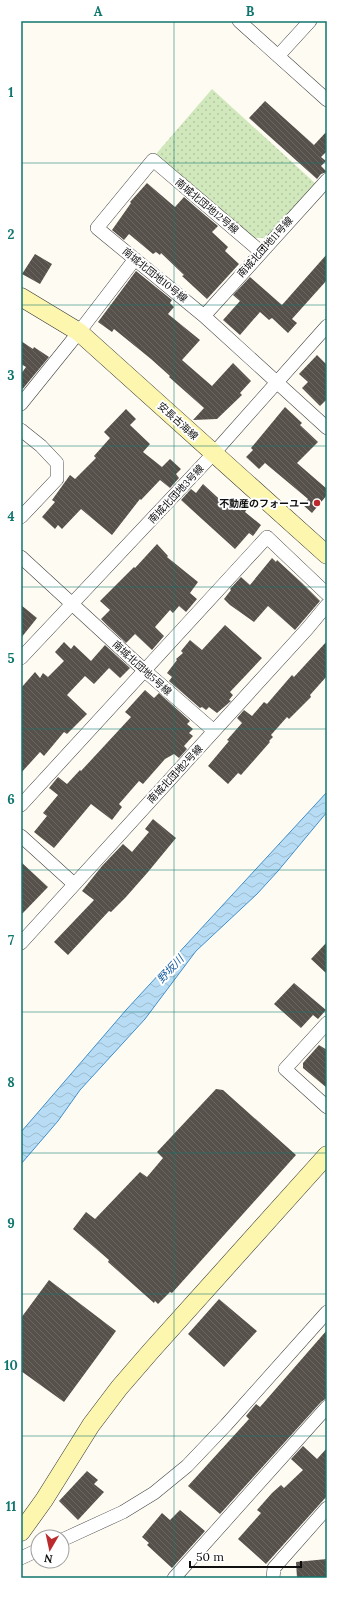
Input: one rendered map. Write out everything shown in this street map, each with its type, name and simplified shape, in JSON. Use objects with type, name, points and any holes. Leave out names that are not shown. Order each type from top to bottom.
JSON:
[{"type":"street","points":[[239,21],[327,100]]},
{"type":"street","points":[[278,56],[310,21]]},
{"type":"street","name":"南城北団地12号線","points":[[153,160],[261,252]]},
{"type":"street","name":"南城北団地10号線","points":[[153,160],[97,228],[204,316],[327,428]]},
{"type":"street","name":"南城北団地11号線","points":[[204,316],[327,180]]},
{"type":"street","points":[[21,404],[135,259]]},
{"type":"street","name":"安長古海線","points":[[21,297],[79,332],[327,555]]},
{"type":"street","name":"南城北団地3号線","points":[[21,658],[214,453],[327,326]]},
{"type":"street","points":[[21,430],[41,446],[58,463],[57,479],[21,517]]},
{"type":"street","points":[[21,805],[267,537],[327,594]]},
{"type":"street","name":"南城北団地5号線","points":[[21,557],[144,670],[214,731]]},
{"type":"street","name":"南城北団地2号線","points":[[21,943],[307,629],[327,605]]},
{"type":"street","points":[[21,836],[74,884]]},
{"type":"street","points":[[327,1023],[286,1069],[327,1107]]},
{"type":"street","points":[[21,1532],[40,1506],[91,1425],[119,1388],[160,1340],[327,1155]]},
{"type":"street","points":[[70,1536],[123,1512],[159,1489],[187,1466],[226,1425],[327,1312]]},
{"type":"street","points":[[174,1578],[327,1407]]},
{"type":"street","points":[[273,1578],[274,1568],[327,1508]]},
{"type":"green space","points":[[212,89],[316,184],[266,238],[251,238],[156,154]]},
{"type":"water","name":"野坂川","points":[[327,792],[327,812],[257,894],[196,951],[145,1019],[80,1090],[58,1121],[21,1164],[21,1132],[126,1010]]},
{"type":"building","points":[[265,101],[314,145],[327,131],[327,151],[321,157],[326,161],[321,166],[327,172],[321,174],[317,179],[249,118]]},
{"type":"building","points":[[147,183],[175,207],[184,197],[218,226],[212,232],[228,247],[225,251],[239,264],[207,299],[182,276],[184,275],[161,253],[160,255],[156,252],[153,254],[129,234],[124,240],[112,230],[131,203],[130,202]]},
{"type":"building","points":[[35,254],[52,264],[40,284],[22,274]]},
{"type":"building","points":[[327,254],[327,280],[292,319],[297,323],[288,333],[272,318],[269,320],[260,312],[240,335],[223,320],[240,301],[233,295],[250,277],[282,305]]},
{"type":"building","points":[[136,271],[172,300],[170,303],[174,307],[168,314],[200,340],[182,360],[212,386],[233,363],[251,381],[240,393],[242,395],[217,419],[193,420],[204,408],[151,359],[114,329],[112,332],[98,322]]},
{"type":"building","points":[[21,341],[33,349],[34,347],[49,357],[21,391],[21,374],[26,367],[21,364]]},
{"type":"building","points":[[317,355],[327,365],[327,399],[320,406],[302,388],[308,382],[299,374]]},
{"type":"building","points":[[285,407],[302,423],[300,425],[318,442],[297,463],[327,489],[327,495],[312,513],[303,505],[308,499],[265,463],[259,469],[246,457],[253,450],[251,448]]},
{"type":"building","points":[[126,409],[136,419],[130,425],[150,444],[143,452],[162,467],[170,459],[181,469],[176,474],[179,478],[170,488],[160,480],[141,500],[140,499],[112,535],[81,509],[62,529],[58,525],[55,529],[42,517],[55,502],[52,500],[70,475],[75,479],[96,458],[94,456],[110,438],[104,432]]},
{"type":"building","points":[[203,484],[229,508],[236,499],[247,509],[245,512],[261,525],[253,536],[249,533],[235,549],[181,500],[191,489],[196,493]]},
{"type":"building","points":[[157,544],[168,556],[167,557],[198,582],[190,593],[197,599],[186,612],[179,606],[173,613],[170,610],[155,627],[164,636],[152,650],[135,634],[126,643],[101,619],[110,610],[100,601],[134,567],[135,568]]},
{"type":"building","points":[[272,558],[276,562],[277,560],[320,601],[295,630],[268,606],[254,622],[224,599],[231,590],[230,589],[241,577],[250,585]]},
{"type":"building","points":[[21,605],[37,618],[21,638]]},
{"type":"building","points":[[225,625],[262,658],[230,692],[233,695],[229,700],[231,701],[217,713],[209,707],[206,710],[202,707],[200,708],[169,681],[172,677],[167,673],[177,660],[176,659],[183,653],[181,651],[190,640],[202,650]]},
{"type":"building","points":[[327,641],[327,676],[310,695],[311,697],[289,719],[287,717],[271,735],[273,737],[269,741],[270,742],[241,775],[238,773],[228,784],[208,766],[229,741],[227,740],[242,723],[237,718],[244,710],[252,716],[264,702],[267,704],[292,675],[294,677]]},
{"type":"building","points":[[64,642],[71,649],[74,645],[91,661],[105,645],[130,668],[120,678],[109,668],[94,684],[85,676],[67,695],[87,714],[67,734],[64,732],[44,756],[40,752],[21,773],[21,688],[35,672],[40,678],[43,673],[48,677],[64,661],[55,652]]},
{"type":"building","points":[[145,690],[154,698],[159,693],[190,721],[187,724],[193,729],[189,733],[193,736],[184,746],[187,749],[179,758],[174,754],[165,759],[143,784],[139,781],[119,804],[122,807],[112,820],[91,804],[54,848],[34,832],[47,816],[43,813],[58,795],[49,788],[58,777],[67,784],[80,770],[81,771],[131,717],[125,712]]},
{"type":"building","points":[[153,819],[176,838],[126,897],[111,912],[109,911],[68,955],[54,942],[94,900],[82,891],[102,866],[123,844],[132,852],[149,832],[145,829]]},
{"type":"building","points":[[21,862],[48,887],[21,915]]},
{"type":"building","points":[[327,942],[327,974],[311,959]]},
{"type":"building","points":[[294,983],[326,1010],[318,1019],[313,1015],[301,1028],[274,1004]]},
{"type":"building","points":[[319,1045],[327,1050],[327,1088],[303,1068],[303,1063]]},
{"type":"building","points":[[216,1089],[223,1090],[296,1155],[172,1293],[170,1292],[158,1304],[155,1301],[154,1303],[108,1262],[109,1260],[73,1229],[86,1212],[95,1219],[140,1172],[147,1177],[163,1158],[157,1152]]},
{"type":"building","points":[[49,1280],[116,1331],[64,1402],[21,1371],[21,1318]]},
{"type":"building","points":[[219,1299],[257,1331],[224,1367],[188,1334]]},
{"type":"building","points":[[327,1330],[327,1398],[321,1402],[220,1514],[188,1486],[249,1419],[246,1416],[256,1404],[260,1407]]},
{"type":"building","points":[[303,1446],[317,1459],[327,1448],[327,1496],[266,1564],[238,1539],[261,1513],[257,1510],[272,1493],[281,1485],[284,1488],[303,1470],[291,1459]]},
{"type":"building","points":[[87,1471],[98,1480],[94,1484],[104,1492],[78,1520],[59,1501]]},
{"type":"building","points":[[180,1510],[205,1531],[172,1568],[147,1545],[149,1543],[142,1537],[162,1513],[170,1520]]},
{"type":"building","points":[[327,1559],[327,1578],[297,1578],[296,1562]]},
{"type":"place","name":"不動産のフォーユー","points":[[317,503]]}]
